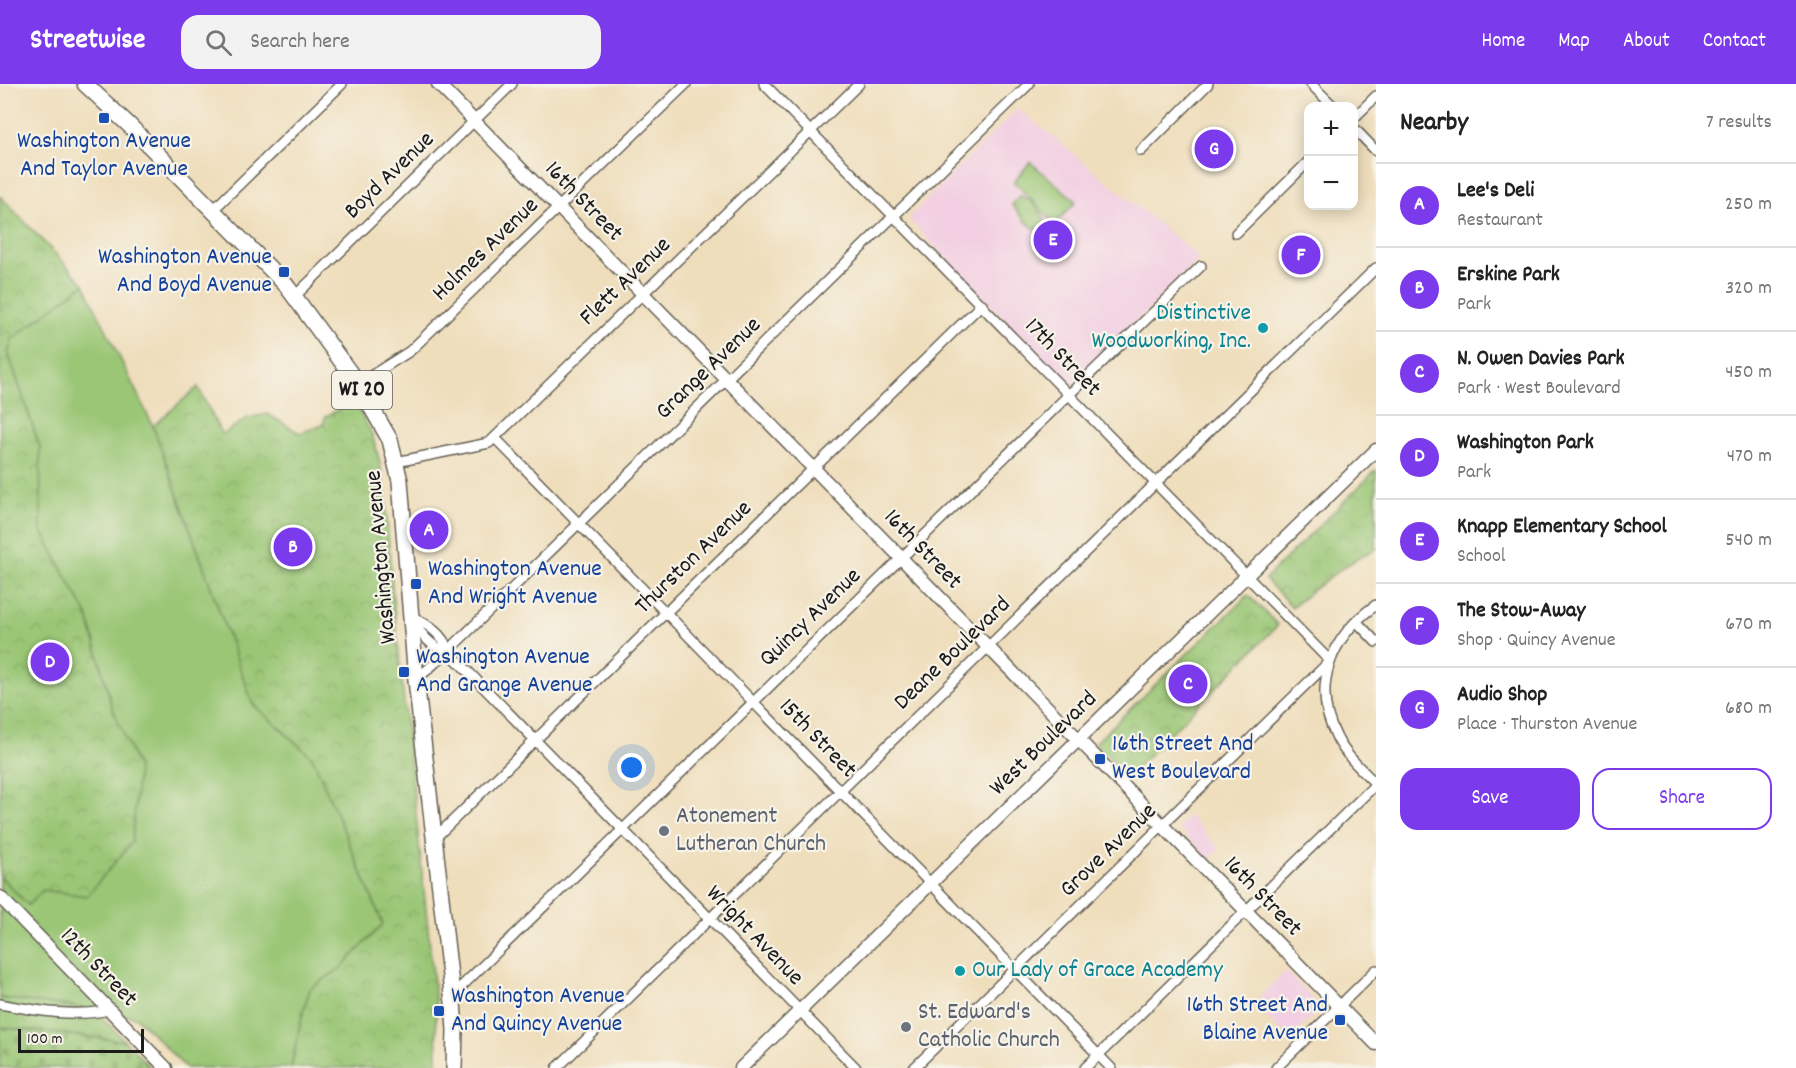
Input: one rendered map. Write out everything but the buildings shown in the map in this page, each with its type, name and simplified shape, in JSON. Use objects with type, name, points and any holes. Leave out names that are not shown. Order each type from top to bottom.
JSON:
[{"type":"main road","name":"Washington Avenue","points":[[89,85],[286,285],[358,384],[384,428],[396,462],[400,482],[416,680],[453,1002],[454,1068]]},
{"type":"street","points":[[213,210],[342,84]]},
{"type":"street","name":"16th Street","points":[[438,84],[1376,1044]]},
{"type":"street","name":"Boyd Avenue","points":[[294,297],[512,84]]},
{"type":"street","name":"Holmes Avenue","points":[[358,384],[410,351],[686,84]]},
{"type":"street","name":"17th Street","points":[[764,84],[1330,661]]},
{"type":"street","name":"Flett Avenue","points":[[396,462],[489,443],[859,84]]},
{"type":"street","name":"Grange Avenue","points":[[416,680],[1029,84]]},
{"type":"street","points":[[1141,151],[1208,84]]},
{"type":"street","points":[[1311,84],[1329,102]]},
{"type":"street","points":[[1358,113],[1376,96]]},
{"type":"street","points":[[1358,133],[1376,151]]},
{"type":"street","points":[[1236,233],[1304,166]]},
{"type":"street","name":"Quincy Avenue","points":[[453,1002],[462,986],[1201,266]]},
{"type":"street","name":"Deane Boulevard","points":[[557,1068],[1376,268]]},
{"type":"street","name":"Thurston Avenue","points":[[433,840],[982,304]]},
{"type":"street","name":"15th Street","points":[[495,438],[1111,1068]]},
{"type":"street","name":"West Boulevard","points":[[741,1068],[1376,450]]},
{"type":"street","points":[[1085,1068],[1376,784],[1346,753],[1333,730],[1326,696],[1326,678],[1330,661],[1339,642],[1356,621],[1376,606]]},
{"type":"street","name":"Wright Avenue","points":[[410,615],[420,632],[439,650],[448,651],[856,1068]]},
{"type":"street","points":[[1356,621],[1376,642]]},
{"type":"street","name":"Grove Avenue","points":[[914,1068],[1330,661]]},
{"type":"street","name":"12th Street","points":[[0,897],[166,1068]]},
{"type":"street","points":[[1276,1068],[1376,970]]},
{"type":"street","points":[[0,1004],[37,1010],[95,1013],[109,1010]]},
{"type":"shaded area","points":[[1018,108],[1200,258],[1073,385],[1068,385],[911,222],[910,216]]},
{"type":"shaded area","points":[[1189,816],[1220,849],[1209,860],[1178,828]]},
{"type":"shaded area","points":[[1286,971],[1322,1008],[1289,1040],[1253,1003]]},
{"type":"green space","points":[[1030,162],[1075,200],[1075,203],[1055,224],[1014,182]]},
{"type":"green space","points":[[0,196],[84,284],[12,339],[8,353],[40,448],[41,530],[88,617],[112,707],[138,768],[132,842],[87,896],[43,890],[28,905],[0,876]]},
{"type":"green space","points":[[1020,196],[1032,202],[1039,211],[1046,224],[1042,228],[1035,229],[1012,205]]},
{"type":"green space","points":[[84,284],[153,426],[253,704],[313,758],[383,924],[341,968],[310,989],[291,1068],[186,1068],[137,1018],[109,1010],[81,1009],[0,998],[0,876],[28,905],[43,890],[87,895],[138,768],[112,707],[88,617],[41,530],[40,448],[8,353],[12,339]]},
{"type":"green space","points":[[198,387],[222,435],[247,418],[268,414],[299,433],[323,425],[325,417],[354,401],[372,434],[385,495],[393,598],[436,1004],[437,1068],[291,1068],[310,989],[341,968],[383,924],[313,758],[253,704],[153,426]]},
{"type":"green space","points":[[1376,470],[1376,549],[1343,568],[1292,607],[1265,579]]},
{"type":"green space","points":[[1248,595],[1278,625],[1128,776],[1095,743]]},
{"type":"green space","points":[[0,998],[93,1009],[125,1041],[0,1027]]},
{"type":"green space","points":[[0,1027],[125,1041],[151,1068],[0,1068]]},
{"type":"place","name":"Washington Avenue And Taylor Avenue","points":[[104,118]]},
{"type":"place","name":"Audio Shop","points":[[1214,149]]},
{"type":"place","name":"Knapp Elementary School","points":[[1053,240]]},
{"type":"place","name":"The Stow-Away","points":[[1301,255]]},
{"type":"place","name":"Washington Avenue And Boyd Avenue","points":[[284,272]]},
{"type":"place","name":"Distinctive Woodworking, Inc.","points":[[1263,328]]},
{"type":"place","name":"Lee's Deli","points":[[429,530]]},
{"type":"place","name":"Erskine Park","points":[[293,547]]},
{"type":"place","name":"Washington Avenue And Wright Avenue","points":[[416,584]]},
{"type":"place","name":"Washington Park","points":[[50,662]]},
{"type":"place","name":"Washington Avenue And Grange Avenue","points":[[404,672]]},
{"type":"place","name":"N. Owen Davies Park","points":[[1188,684]]},
{"type":"place","name":"16th Street And West Boulevard","points":[[1100,759]]},
{"type":"place","name":"Atonement Lutheran Church","points":[[664,831]]},
{"type":"place","name":"Our Lady of Grace Academy","points":[[960,971]]},
{"type":"place","name":"Washington Avenue And Quincy Avenue","points":[[439,1011]]},
{"type":"place","name":"16th Street And Blaine Avenue","points":[[1340,1020]]},
{"type":"place","name":"St. Edward's Catholic Church","points":[[906,1027]]}]
